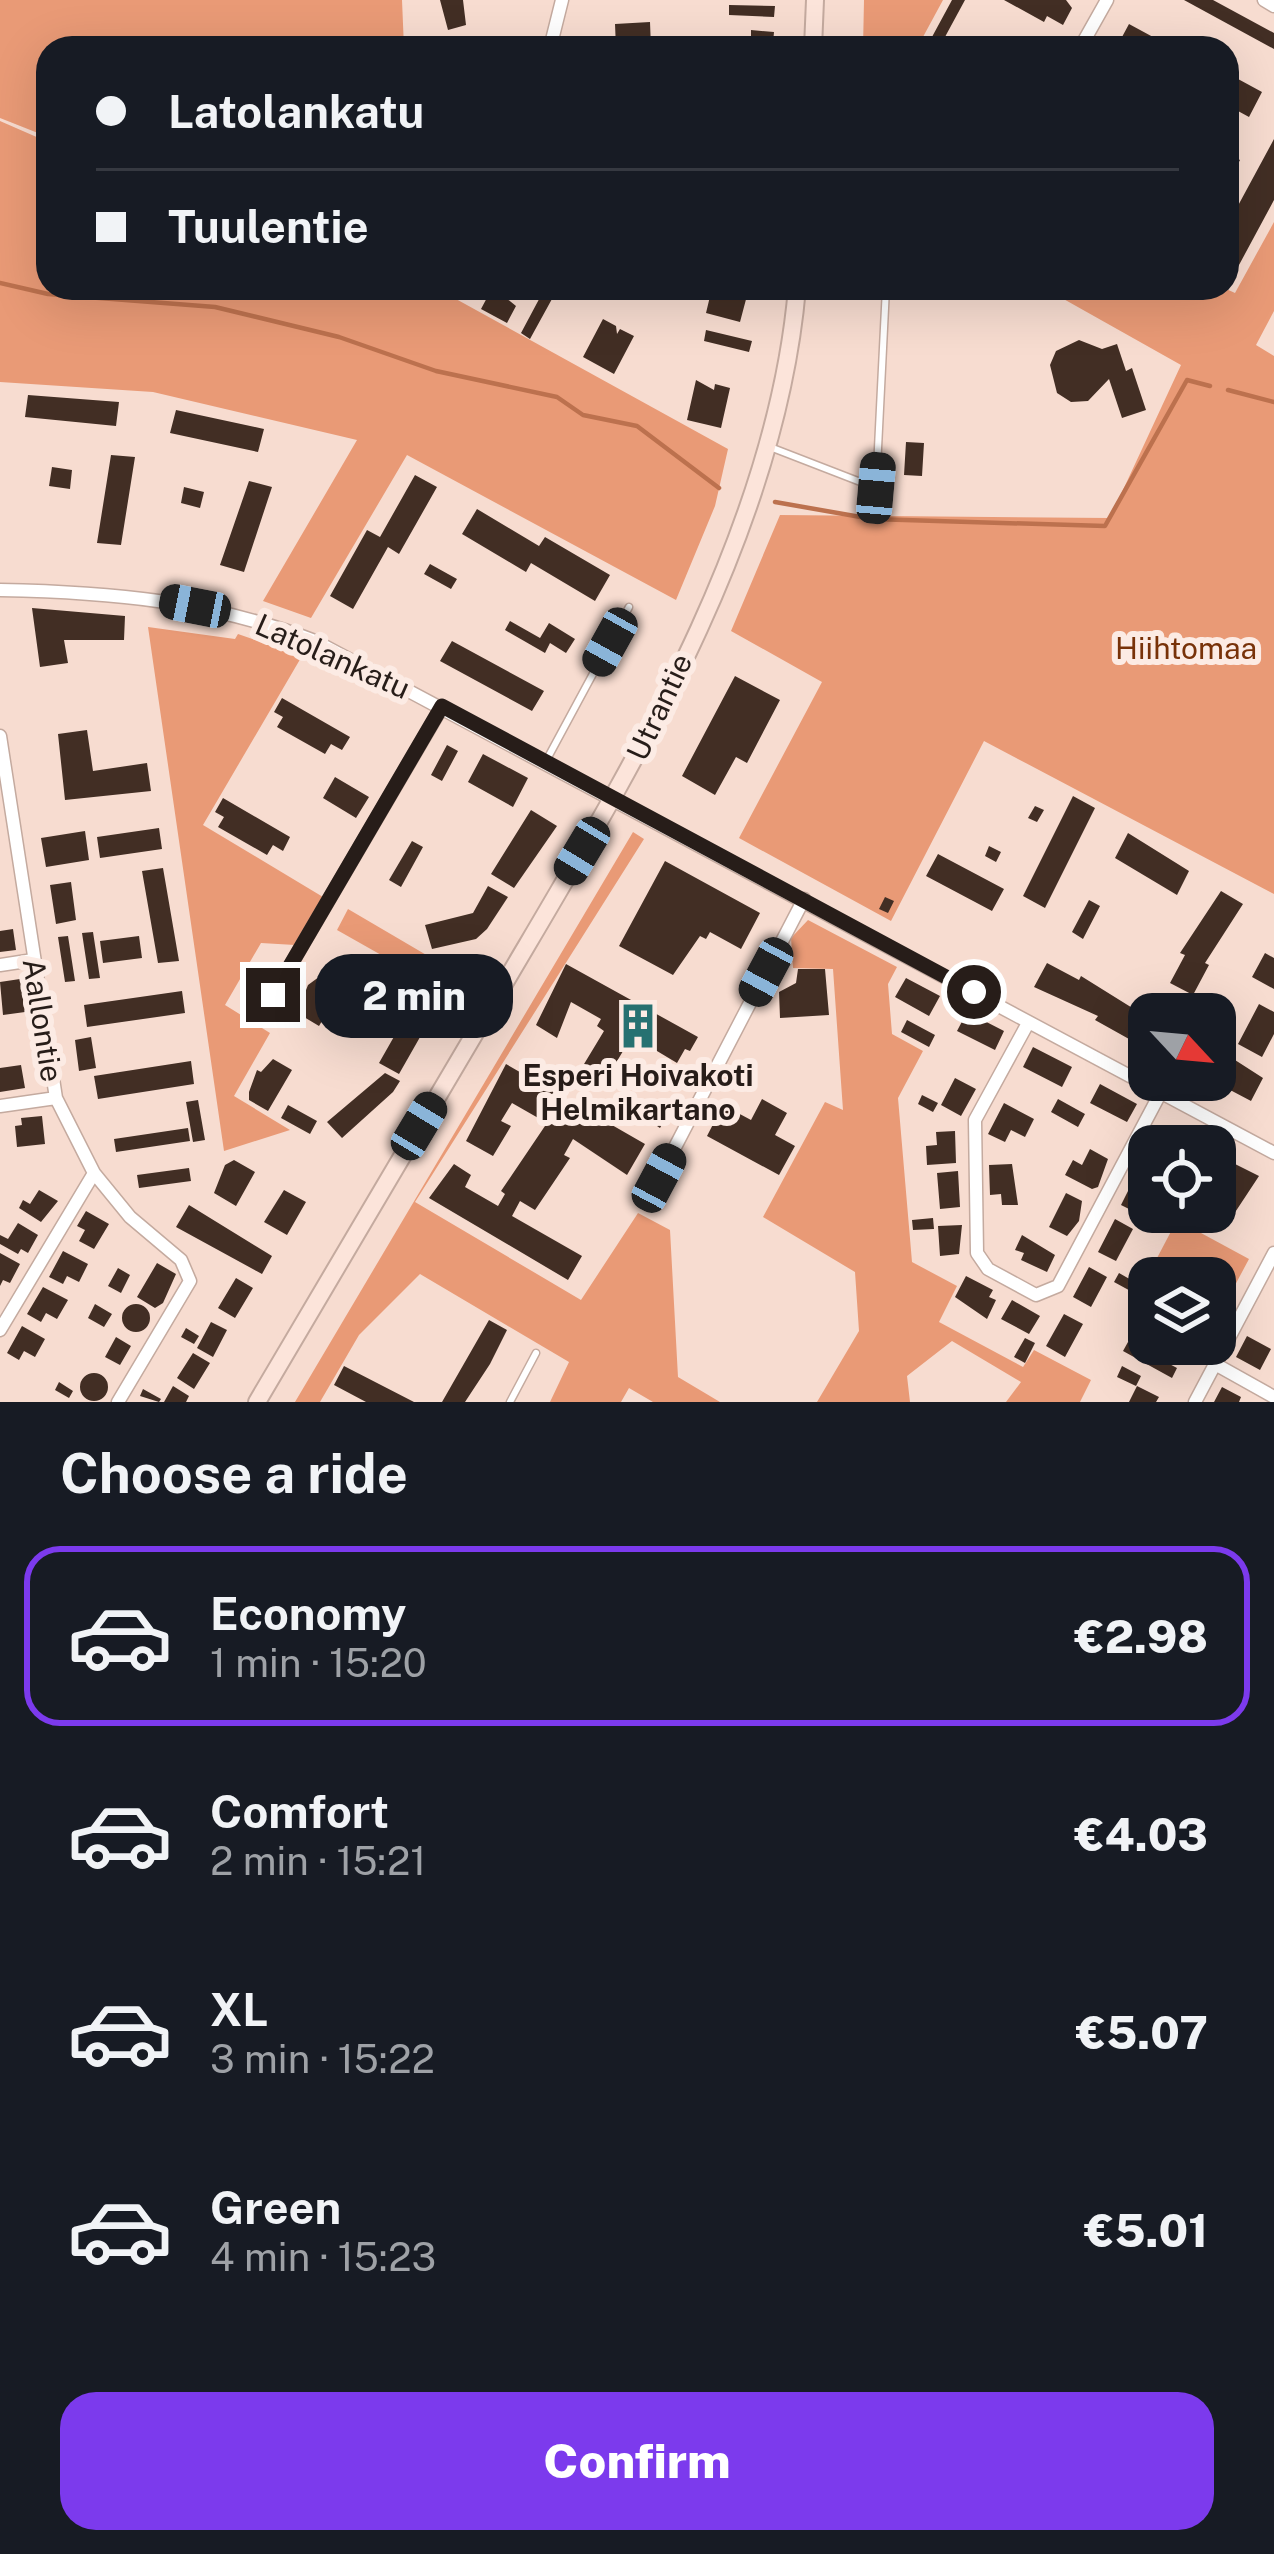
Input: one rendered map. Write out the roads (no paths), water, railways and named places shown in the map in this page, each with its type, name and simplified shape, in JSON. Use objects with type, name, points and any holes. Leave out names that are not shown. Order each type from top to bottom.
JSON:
[{"type":"main road","points":[[814,36],[815,0]]},
{"type":"main road","name":"Utrantie","points":[[256,1402],[614,797],[719,578],[767,446],[795,300]]},
{"type":"street","points":[[553,36],[562,0]]},
{"type":"street","points":[[1087,36],[1107,0]]},
{"type":"street","points":[[1264,0],[1274,5]]},
{"type":"street","name":"Latolankatu","points":[[0,590],[130,594],[252,618],[357,661],[1128,1075]]},
{"type":"street","points":[[273,995],[442,706]]},
{"type":"street","name":"Aallontie","points":[[0,736],[7,827],[56,1098],[94,1173],[130,1217],[182,1260],[190,1281],[118,1402]]},
{"type":"street","points":[[659,1178],[804,899]]},
{"type":"street","points":[[0,965],[33,960]]},
{"type":"street","points":[[1028,1023],[975,1120],[977,1253],[988,1269],[1036,1295],[1058,1286],[1156,1101]]},
{"type":"street","points":[[0,1106],[56,1098]]},
{"type":"street","name":"Latolankatu","points":[[1178,1101],[1274,1153]]},
{"type":"street","points":[[0,1330],[94,1173]]},
{"type":"street","points":[[1236,1324],[1274,1253]]},
{"type":"street","points":[[1195,1402],[1214,1365]]},
{"type":"street","points":[[1217,1365],[1274,1397]]},
{"type":"lane","points":[[767,446],[876,488],[885,300]]},
{"type":"lane","points":[[546,761],[629,607]]},
{"type":"lane","points":[[510,1402],[536,1353]]},
{"type":"waterway","points":[[0,283],[36,291]]},
{"type":"waterway","points":[[125,300],[215,307],[339,337],[436,371],[557,397],[583,415],[637,426],[719,488]]},
{"type":"waterway","points":[[775,502],[872,519],[1105,526],[1187,380],[1210,386]]},
{"type":"waterway","points":[[1228,390],[1274,402]]},
{"type":"place","name":"Esperi Hoivakoti Helmikartano","points":[[638,1026]]},
{"type":"park label","name":"Hiihtomaa","points":[[1186,648]]}]
